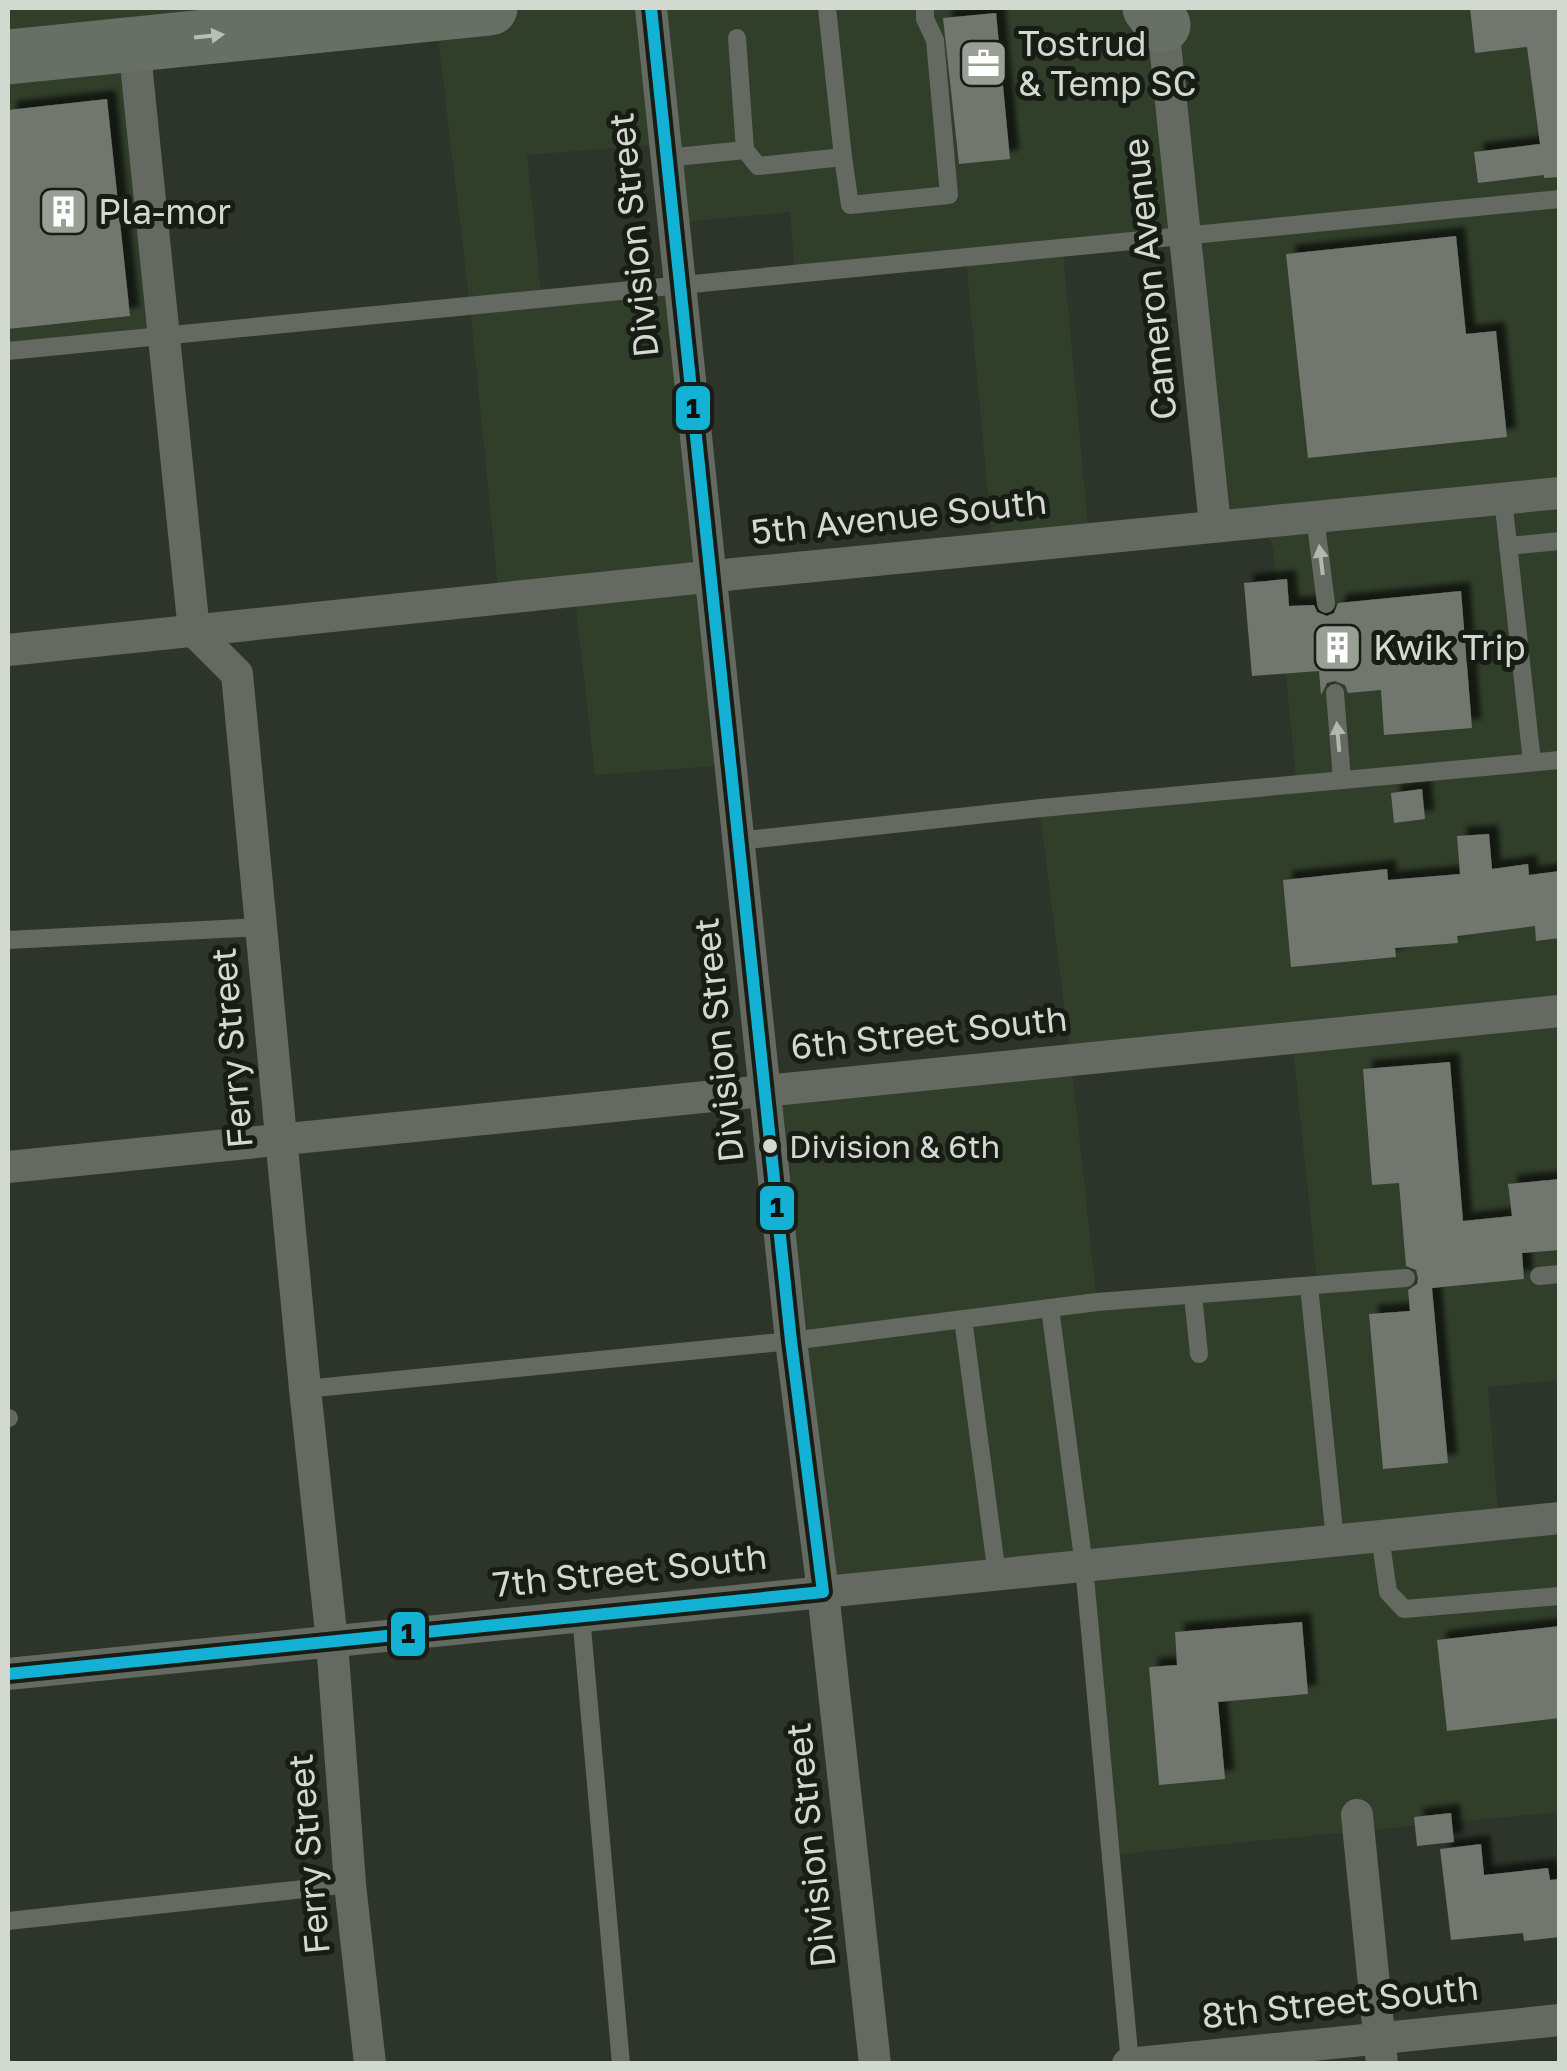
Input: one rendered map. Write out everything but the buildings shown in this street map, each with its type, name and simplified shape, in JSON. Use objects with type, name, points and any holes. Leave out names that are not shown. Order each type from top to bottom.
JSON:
[{"type":"highway","points":[[8,56],[133,35],[309,17],[490,8]]},
{"type":"street","name":"Division Street","points":[[650,8],[791,1342],[875,2064]]},
{"type":"street","name":"Cameron Avenue","points":[[1157,16],[1186,238],[1214,525]]},
{"type":"street","points":[[133,35],[194,631]]},
{"type":"street","name":"5th Avenue South","points":[[8,650],[1560,493]]},
{"type":"street","name":"Ferry Street","points":[[194,631],[237,674],[370,2064]]},
{"type":"street","name":"6th Street South","points":[[8,1167],[1560,1012]]},
{"type":"street","name":"7th Street South","points":[[8,1674],[1560,1518]]},
{"type":"street","points":[[1357,1815],[1381,2050]]},
{"type":"street","name":"8th Street South","points":[[1129,2063],[1381,2050],[1560,2020]]},
{"type":"lane","points":[[827,8],[850,205],[949,196],[936,40],[924,8]]},
{"type":"lane","points":[[737,38],[746,150],[758,166],[843,157]]},
{"type":"lane","points":[[666,158],[746,150]]},
{"type":"lane","points":[[8,352],[1560,200]]},
{"type":"lane","points":[[1503,499],[1532,762]]},
{"type":"lane","points":[[1316,516],[1326,604]]},
{"type":"lane","points":[[1508,546],[1560,541]]},
{"type":"lane","points":[[1334,694],[1342,780]]},
{"type":"lane","points":[[738,841],[1560,760]]},
{"type":"lane","points":[[8,940],[261,927]]},
{"type":"lane","points":[[1538,1276],[1560,1274]]},
{"type":"lane","points":[[305,1389],[791,1342],[1050,1308],[1406,1278]]},
{"type":"lane","points":[[1309,1286],[1335,1540]]},
{"type":"lane","points":[[1193,1295],[1199,1354]]},
{"type":"lane","points":[[1050,1308],[1084,1566],[1129,2063]]},
{"type":"lane","points":[[963,1319],[997,1574]]},
{"type":"lane","points":[[1380,1536],[1388,1592],[1404,1609],[1560,1596]]},
{"type":"lane","points":[[581,1616],[621,2064]]},
{"type":"lane","points":[[8,1920],[350,1884]]},
{"type":"shaded area","points":[[8,8],[1559,8],[1559,1380],[1488,1387],[1498,1510],[1559,1505],[1559,1812],[1111,1855],[1084,1566],[823,1592],[764,1090],[1071,1059],[1040,813],[1296,778],[1273,549],[1264,521],[1215,525],[1186,239],[1063,251],[1089,538],[993,547],[966,260],[795,276],[790,212],[673,223],[665,144],[527,155],[542,300],[680,287],[730,765],[595,775],[574,591],[499,599],[435,13],[134,44],[163,336],[8,351]],"holes":[[[1292,1038],[1317,1280],[1097,1302],[1071,1059]]]},
{"type":"transit line","name":"1","points":[[8,1674],[823,1592],[791,1341],[651,8]]},
{"type":"place","name":"Tostrud & Temp SC","points":[[983,64]]},
{"type":"place","name":"Pla-mor","points":[[63,212]]},
{"type":"place","name":"Kwik Trip","points":[[1338,648]]},
{"type":"place","name":"Division & 6th","points":[[770,1146]]}]
